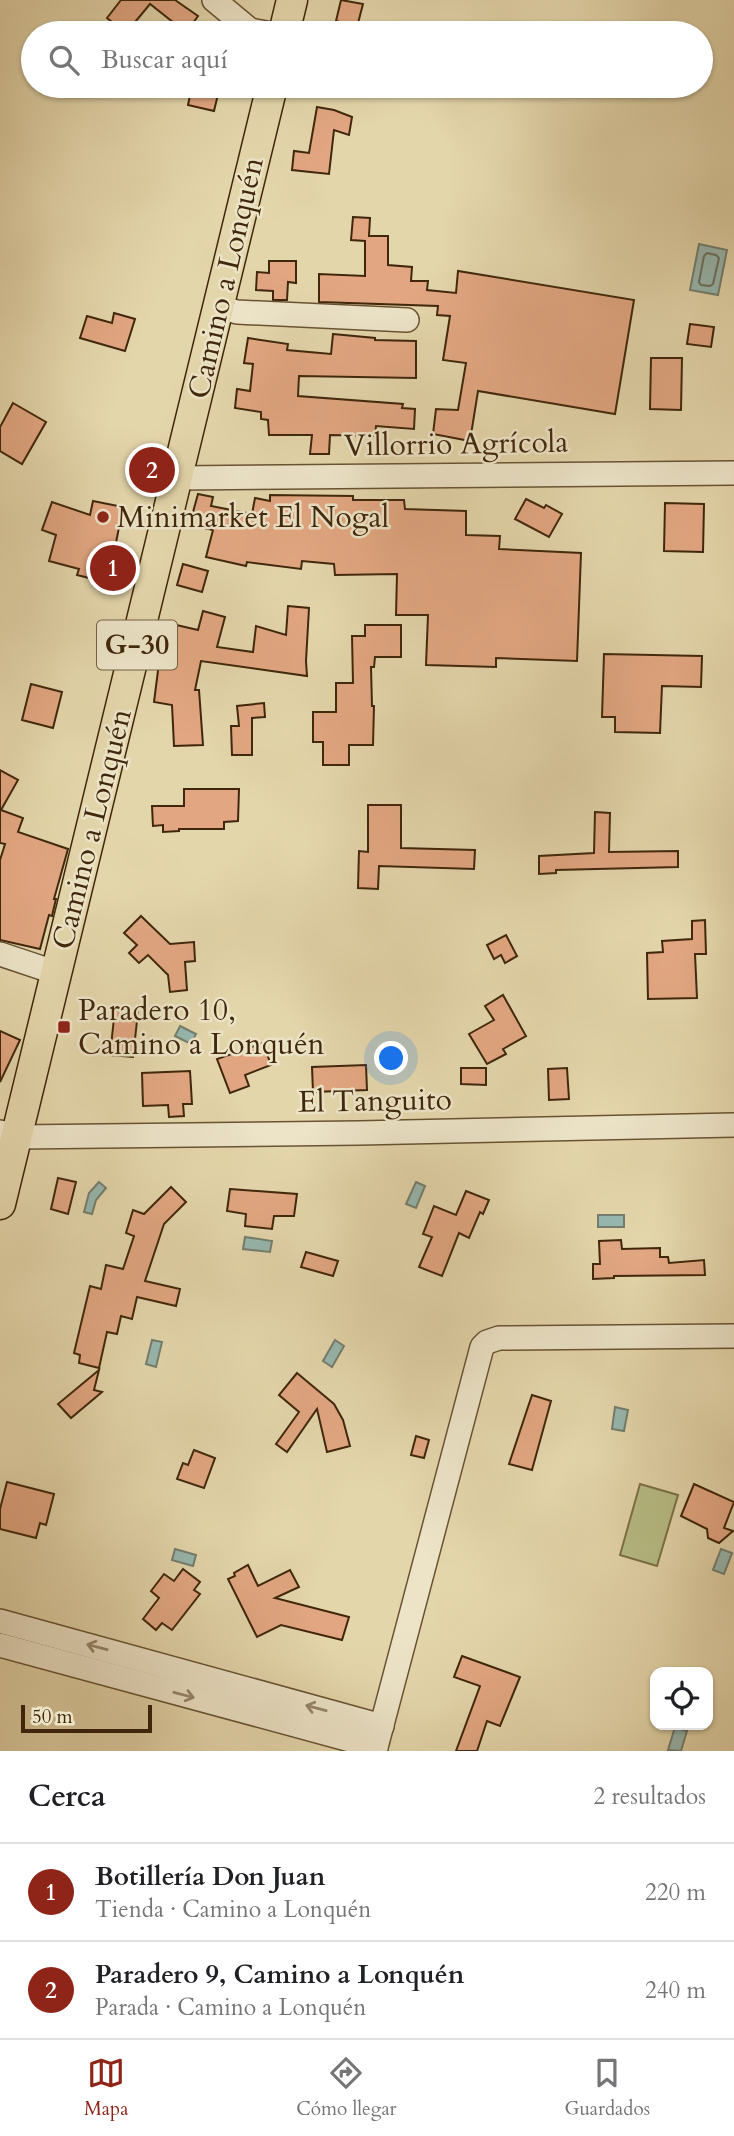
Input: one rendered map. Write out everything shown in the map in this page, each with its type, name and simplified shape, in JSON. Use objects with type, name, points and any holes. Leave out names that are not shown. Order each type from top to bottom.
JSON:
[{"type":"main road","points":[[287,21],[292,0]]},
{"type":"main road","name":"Camino a Lonquén","points":[[0,1204],[9,1134],[57,973],[269,98]]},
{"type":"street","points":[[214,0],[239,21]]},
{"type":"street","points":[[219,307],[237,312],[407,320]]},
{"type":"street","name":"Villorrio Agrícola","points":[[178,478],[734,473]]},
{"type":"street","points":[[0,954],[57,973]]},
{"type":"street","name":"El Tanguito","points":[[9,1134],[359,1133],[734,1125]]},
{"type":"street","points":[[378,1741],[482,1346],[499,1338],[734,1336]]},
{"type":"street","points":[[0,1621],[378,1741]]},
{"type":"street","points":[[0,1645],[378,1741]]},
{"type":"green space","points":[[640,1484],[678,1495],[657,1566],[620,1555]]},
{"type":"water","points":[[699,244],[727,250],[718,295],[690,290]]},
{"type":"water","points":[[180,1026],[196,1034],[191,1044],[175,1036]]},
{"type":"water","points":[[99,1182],[106,1188],[96,1200],[92,1214],[84,1212],[89,1193]]},
{"type":"water","points":[[416,1182],[425,1186],[416,1208],[406,1204]]},
{"type":"water","points":[[598,1215],[624,1215],[624,1227],[598,1227]]},
{"type":"water","points":[[245,1237],[272,1241],[270,1252],[243,1249]]},
{"type":"water","points":[[152,1340],[162,1342],[156,1367],[146,1364]]},
{"type":"water","points":[[335,1340],[344,1346],[332,1367],[323,1361]]},
{"type":"water","points":[[615,1407],[628,1410],[624,1431],[612,1429]]},
{"type":"water","points":[[175,1549],[196,1555],[193,1566],[172,1560]]},
{"type":"water","points":[[721,1549],[732,1553],[724,1574],[713,1570]]},
{"type":"water","points":[[674,1730],[687,1731],[681,1751],[668,1750]]},
{"type":"building","points":[[121,0],[175,0],[198,16],[194,21],[171,21],[150,4],[136,21],[111,21],[107,18]]},
{"type":"building","points":[[341,0],[363,4],[359,21],[336,21]]},
{"type":"building","points":[[189,98],[217,98],[214,111],[188,105]]},
{"type":"building","points":[[317,107],[352,117],[349,135],[334,130],[329,174],[292,170],[294,151],[309,153]]},
{"type":"building","points":[[353,217],[370,218],[369,236],[388,236],[388,265],[412,267],[411,281],[428,281],[427,290],[456,293],[458,271],[634,300],[615,414],[478,391],[470,441],[433,434],[436,409],[458,410],[466,363],[443,360],[450,316],[437,315],[438,306],[319,302],[319,274],[365,276],[365,241],[351,240]]},
{"type":"building","points":[[269,261],[296,261],[296,283],[288,282],[287,300],[273,300],[273,291],[256,290],[257,272],[269,273]]},
{"type":"building","points":[[114,313],[135,319],[125,351],[80,338],[87,316],[112,323]]},
{"type":"building","points":[[690,324],[714,327],[711,347],[687,344]]},
{"type":"building","points":[[333,334],[375,340],[416,341],[416,378],[299,376],[298,396],[403,404],[402,408],[415,409],[414,429],[376,426],[375,436],[330,435],[329,454],[310,454],[312,435],[269,435],[268,420],[261,419],[261,412],[235,408],[237,389],[250,391],[253,364],[244,363],[248,338],[288,344],[287,350],[331,354]]},
{"type":"building","points":[[651,358],[682,358],[681,410],[650,409]]},
{"type":"building","points":[[13,403],[46,422],[22,464],[0,451],[0,427]]},
{"type":"building","points":[[198,494],[213,497],[211,506],[252,514],[255,498],[270,501],[270,495],[404,500],[405,509],[466,511],[466,535],[500,536],[499,549],[581,553],[577,661],[496,658],[496,667],[426,665],[428,615],[396,615],[397,574],[335,575],[334,564],[302,561],[301,569],[247,562],[246,566],[206,557],[213,530],[199,527],[201,514],[193,512]]},
{"type":"building","points":[[526,499],[544,508],[546,505],[562,514],[549,537],[515,519]]},
{"type":"building","points":[[93,501],[123,507],[113,558],[124,558],[123,581],[77,575],[79,569],[49,561],[56,535],[42,530],[52,502],[90,515]]},
{"type":"building","points":[[665,503],[704,504],[703,552],[664,551]]},
{"type":"building","points":[[183,564],[208,571],[202,592],[177,585]]},
{"type":"building","points":[[288,606],[309,608],[307,676],[201,661],[195,690],[199,690],[203,745],[174,746],[172,705],[154,702],[160,655],[165,656],[172,624],[198,630],[203,611],[225,617],[217,647],[253,652],[256,626],[286,635]]},
{"type":"building","points":[[365,625],[401,625],[401,657],[375,657],[374,667],[371,667],[373,745],[349,745],[349,765],[323,765],[323,742],[313,742],[313,712],[336,712],[336,683],[353,683],[352,636],[365,636]]},
{"type":"building","points":[[604,654],[702,656],[701,687],[662,686],[660,733],[615,732],[615,717],[602,717]]},
{"type":"building","points":[[31,684],[62,692],[53,728],[22,720]]},
{"type":"building","points":[[264,703],[265,717],[252,718],[252,755],[232,755],[231,726],[239,726],[237,706]]},
{"type":"building","points":[[0,770],[18,780],[1,810],[23,818],[18,832],[68,849],[52,916],[49,915],[40,949],[0,940],[0,860],[5,844],[0,843]]},
{"type":"building","points":[[184,789],[239,789],[238,821],[224,822],[224,829],[179,829],[163,832],[163,825],[153,826],[152,806],[184,806]]},
{"type":"building","points":[[368,805],[401,805],[401,848],[475,850],[474,869],[379,866],[378,889],[358,888],[359,851],[368,852]]},
{"type":"building","points":[[595,812],[610,813],[609,852],[678,851],[678,867],[556,870],[556,873],[539,874],[539,856],[594,853]]},
{"type":"building","points":[[141,916],[170,944],[194,942],[195,961],[185,962],[187,990],[170,992],[168,975],[148,955],[139,963],[129,953],[137,945],[124,933]]},
{"type":"building","points":[[705,920],[706,954],[695,954],[697,998],[648,999],[647,953],[663,952],[662,941],[692,939],[692,921]]},
{"type":"building","points":[[506,935],[517,956],[505,963],[501,955],[494,959],[487,945]]},
{"type":"building","points":[[503,995],[526,1036],[503,1049],[506,1054],[487,1064],[469,1034],[494,1020],[485,1006]]},
{"type":"building","points":[[115,1009],[138,1012],[133,1057],[110,1055]]},
{"type":"building","points":[[0,1031],[20,1040],[0,1082]]},
{"type":"building","points":[[263,1043],[271,1065],[245,1075],[249,1086],[230,1093],[217,1059]]},
{"type":"building","points":[[366,1065],[367,1090],[313,1092],[312,1067]]},
{"type":"building","points":[[461,1068],[486,1068],[486,1085],[461,1084]]},
{"type":"building","points":[[567,1068],[569,1099],[549,1100],[548,1069]]},
{"type":"building","points":[[190,1071],[192,1104],[183,1104],[184,1116],[169,1117],[168,1105],[143,1106],[142,1073]]},
{"type":"building","points":[[58,1178],[76,1182],[68,1214],[51,1209]]},
{"type":"building","points":[[171,1187],[186,1202],[164,1224],[145,1281],[180,1289],[176,1306],[137,1297],[132,1319],[121,1316],[117,1334],[107,1332],[99,1368],[79,1363],[80,1355],[74,1353],[90,1286],[101,1289],[106,1265],[123,1269],[134,1236],[126,1233],[133,1210],[144,1214]]},
{"type":"building","points":[[230,1189],[297,1194],[294,1216],[274,1216],[272,1229],[245,1226],[246,1214],[227,1211]]},
{"type":"building","points":[[466,1191],[489,1200],[483,1214],[480,1212],[469,1238],[459,1233],[442,1276],[419,1267],[432,1237],[423,1234],[434,1206],[456,1215]]},
{"type":"building","points":[[621,1240],[622,1249],[660,1248],[660,1257],[668,1257],[669,1263],[704,1260],[705,1275],[614,1276],[593,1279],[593,1264],[600,1264],[599,1241]]},
{"type":"building","points":[[306,1252],[338,1261],[333,1276],[301,1267]]},
{"type":"building","points":[[99,1370],[94,1390],[102,1392],[71,1418],[58,1404]]},
{"type":"building","points":[[297,1373],[334,1404],[343,1420],[350,1446],[327,1452],[317,1409],[287,1452],[276,1444],[299,1412],[279,1395]]},
{"type":"building","points":[[532,1395],[551,1401],[532,1470],[509,1464]]},
{"type":"building","points":[[416,1436],[429,1440],[424,1458],[411,1455]]},
{"type":"building","points":[[194,1450],[215,1458],[204,1488],[177,1479],[183,1463],[188,1465]]},
{"type":"building","points":[[7,1482],[54,1494],[46,1525],[40,1523],[36,1538],[0,1529],[0,1509]]},
{"type":"building","points":[[694,1484],[734,1502],[724,1528],[733,1531],[719,1543],[708,1538],[707,1529],[681,1516]]},
{"type":"building","points":[[248,1565],[258,1586],[290,1570],[299,1587],[275,1598],[349,1617],[342,1640],[281,1625],[257,1637],[228,1579]]},
{"type":"building","points":[[183,1569],[200,1582],[194,1590],[200,1594],[172,1630],[162,1623],[156,1630],[143,1619],[159,1598],[151,1591],[164,1574],[174,1581]]},
{"type":"building","points":[[462,1656],[520,1677],[500,1726],[487,1721],[477,1751],[456,1751],[480,1686],[454,1677]]},
{"type":"place","name":"Paradero 9, Camino a Lonquén","points":[[152,470]]},
{"type":"place","name":"Minimarket El Nogal","points":[[103,517]]},
{"type":"place","name":"Botillería Don Juan","points":[[113,568]]},
{"type":"place","name":"Paradero 10, Camino a Lonquén","points":[[64,1027]]}]
